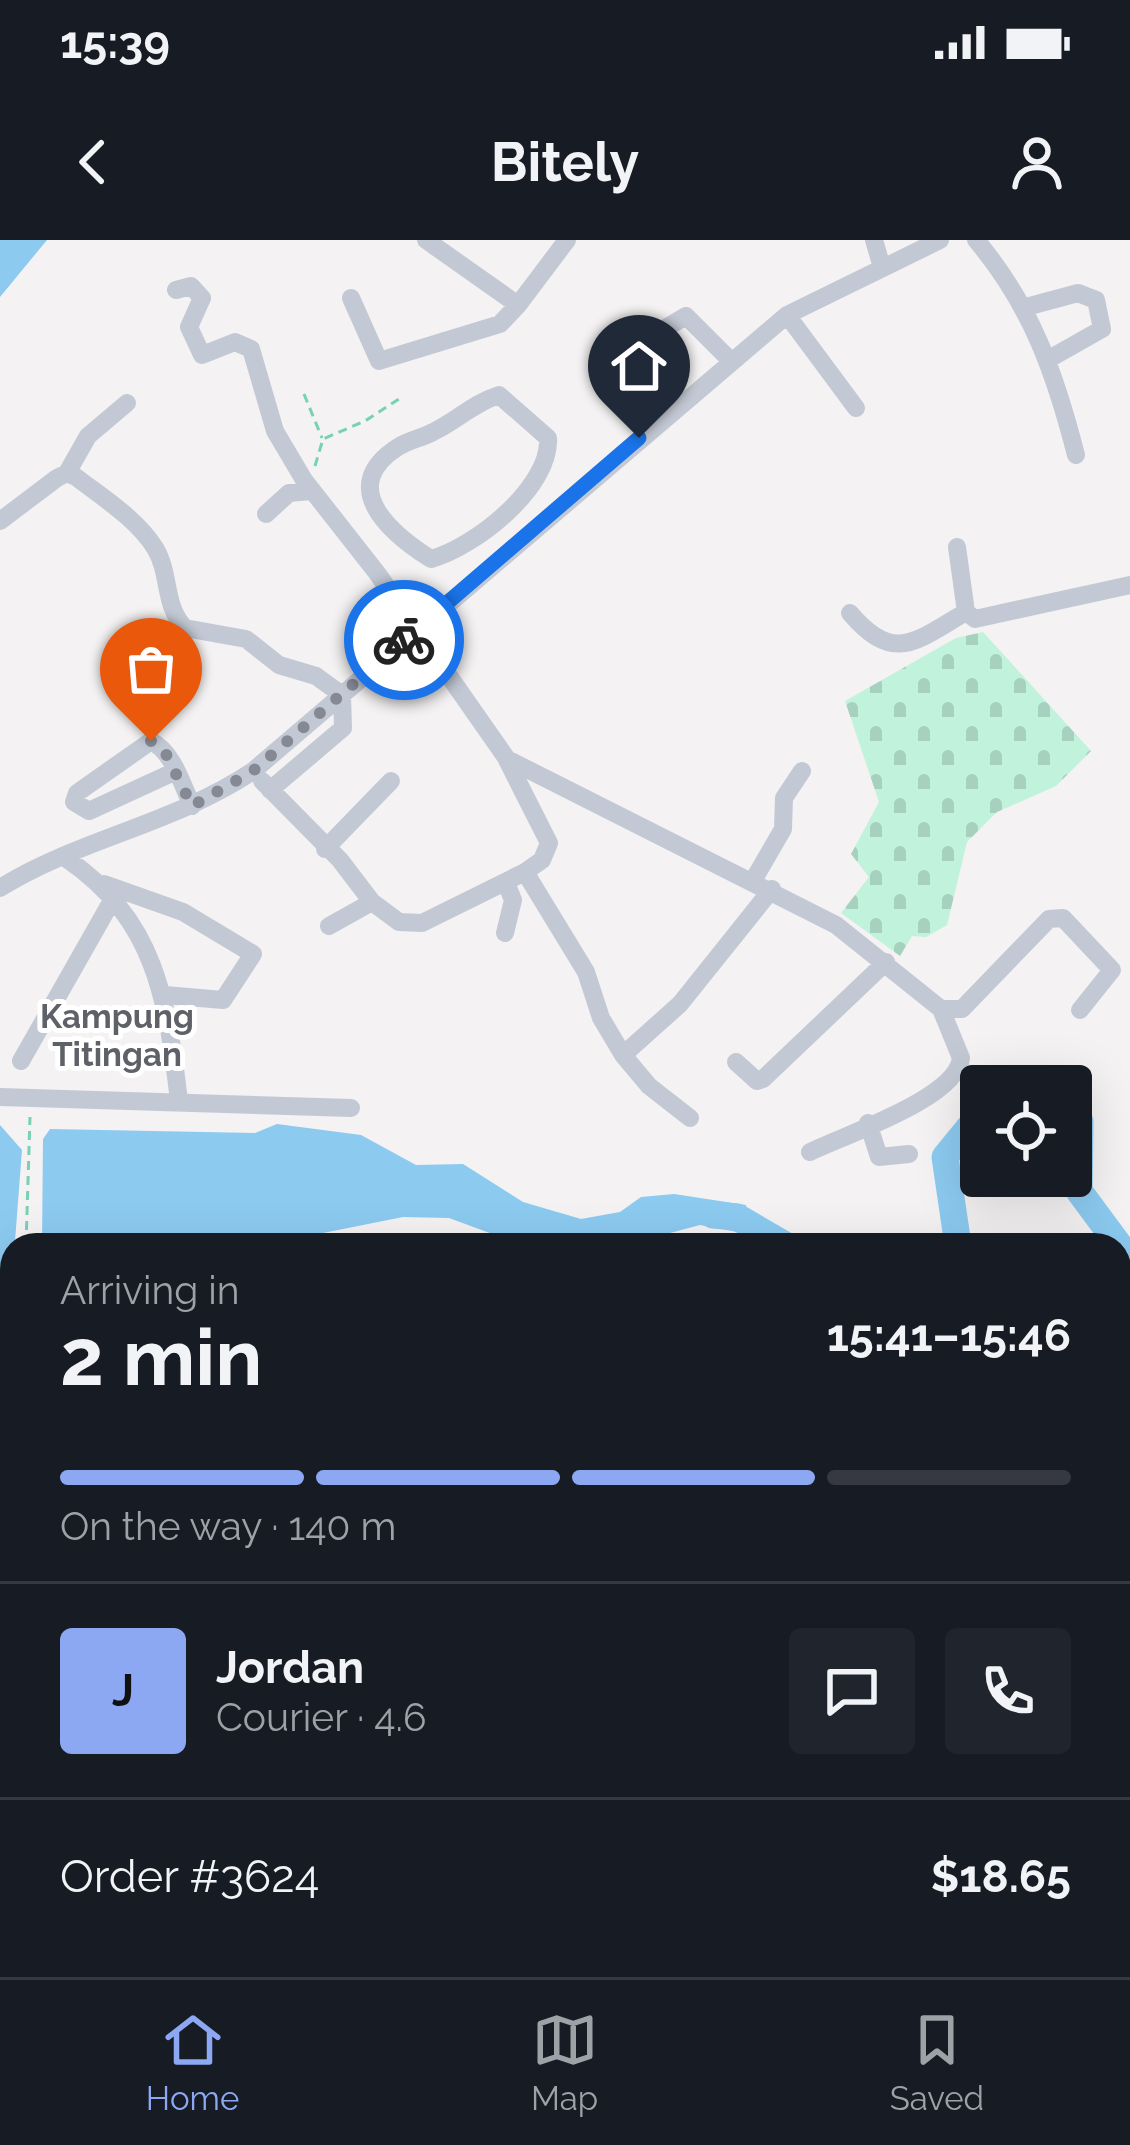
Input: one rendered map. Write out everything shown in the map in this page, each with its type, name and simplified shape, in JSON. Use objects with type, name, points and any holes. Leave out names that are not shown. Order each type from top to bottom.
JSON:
[{"type":"street","points":[[426,240],[518,305]]},
{"type":"street","points":[[351,298],[379,362],[500,324],[567,240]]},
{"type":"street","points":[[874,240],[881,264]]},
{"type":"street","points":[[0,888],[28,871],[192,806],[253,771],[730,359],[787,315],[881,264],[940,240]]},
{"type":"street","points":[[976,240],[1026,307],[1049,358],[1076,455]]},
{"type":"street","points":[[176,290],[191,286],[202,298],[189,327],[202,355],[235,342],[251,349],[275,431],[311,491],[507,759],[549,843],[542,860],[506,883],[416,925],[399,922],[372,902],[340,860],[253,771]]},
{"type":"street","points":[[1026,307],[1078,293],[1096,301],[1102,329],[1049,358]]},
{"type":"street","points":[[787,315],[856,408]]},
{"type":"street","points":[[659,332],[686,316],[730,359]]},
{"type":"street","points":[[499,395],[548,438],[549,455],[543,471],[502,513],[451,554],[431,559],[409,545],[368,498],[367,487],[377,463],[401,444],[499,395]]},
{"type":"street","points":[[0,520],[67,472],[88,436],[127,404]]},
{"type":"street","points":[[67,472],[131,520],[156,550],[170,606],[185,628],[246,639],[279,665],[316,676],[342,695]]},
{"type":"street","points":[[266,514],[289,493],[311,491]]},
{"type":"street","points":[[502,513],[527,535]]},
{"type":"street","points":[[957,547],[966,611],[978,620],[1130,585]]},
{"type":"street","points":[[850,613],[880,643],[895,646],[910,644],[966,611]]},
{"type":"street","points":[[270,790],[344,728],[342,695]]},
{"type":"street","points":[[176,771],[88,812],[74,802],[77,793],[151,741],[163,748],[176,771],[192,806]]},
{"type":"street","points":[[507,759],[655,838],[763,884],[886,962],[941,1009],[961,1058],[960,1070],[934,1096],[810,1152]]},
{"type":"street","points":[[623,1055],[680,1004],[763,884],[783,829],[784,798],[802,772]]},
{"type":"street","points":[[325,849],[391,781]]},
{"type":"street","points":[[67,859],[109,890],[133,922],[165,995],[179,1101]]},
{"type":"street","points":[[525,872],[586,972],[602,1018],[623,1055],[649,1086],[690,1118]]},
{"type":"street","points":[[506,883],[513,900],[506,933]]},
{"type":"street","points":[[109,890],[183,912],[253,954],[223,1000],[165,995]]},
{"type":"street","points":[[21,1061],[109,890]]},
{"type":"street","points":[[329,926],[372,902]]},
{"type":"street","points":[[941,1009],[962,1009],[1049,919],[1063,918],[1112,970],[1079,1010]]},
{"type":"street","points":[[736,1063],[758,1081],[763,1079],[886,962]]},
{"type":"street","points":[[0,1097],[351,1108]]},
{"type":"street","points":[[868,1123],[879,1157],[909,1154]]},
{"type":"path","points":[[304,394],[323,440],[311,491]]},
{"type":"path","points":[[323,440],[365,422],[402,397]]},
{"type":"path","points":[[26,1233],[30,1097]]},
{"type":"green space","points":[[983,632],[1091,751],[1056,786],[997,812],[967,842],[947,925],[926,937],[912,936],[900,956],[841,913],[869,877],[851,854],[879,802],[845,701],[956,638]]},
{"type":"water","points":[[0,240],[47,240],[0,297]]},
{"type":"water","points":[[277,1124],[361,1135],[416,1165],[463,1164],[523,1202],[581,1219],[620,1212],[641,1197],[674,1194],[746,1205],[748,1233],[700,1225],[670,1233],[490,1233],[449,1218],[403,1217],[323,1233],[42,1233],[43,1139],[50,1129],[255,1133]]},
{"type":"water","points":[[0,1125],[22,1150],[16,1233],[0,1233]]},
{"type":"waterway","points":[[956,1233],[945,1157],[960,1139]]},
{"type":"waterway","points":[[1083,1197],[1110,1233]]},
{"type":"waterway","points":[[713,1215],[737,1217],[764,1233]]},
{"type":"way so far","points":[[151,741],[163,748],[192,806],[253,771],[404,640]]},
{"type":"district","name":"Kampung Titingan","points":[[117,1035]]},
{"type":"route","points":[[404,640],[639,438]]}]
